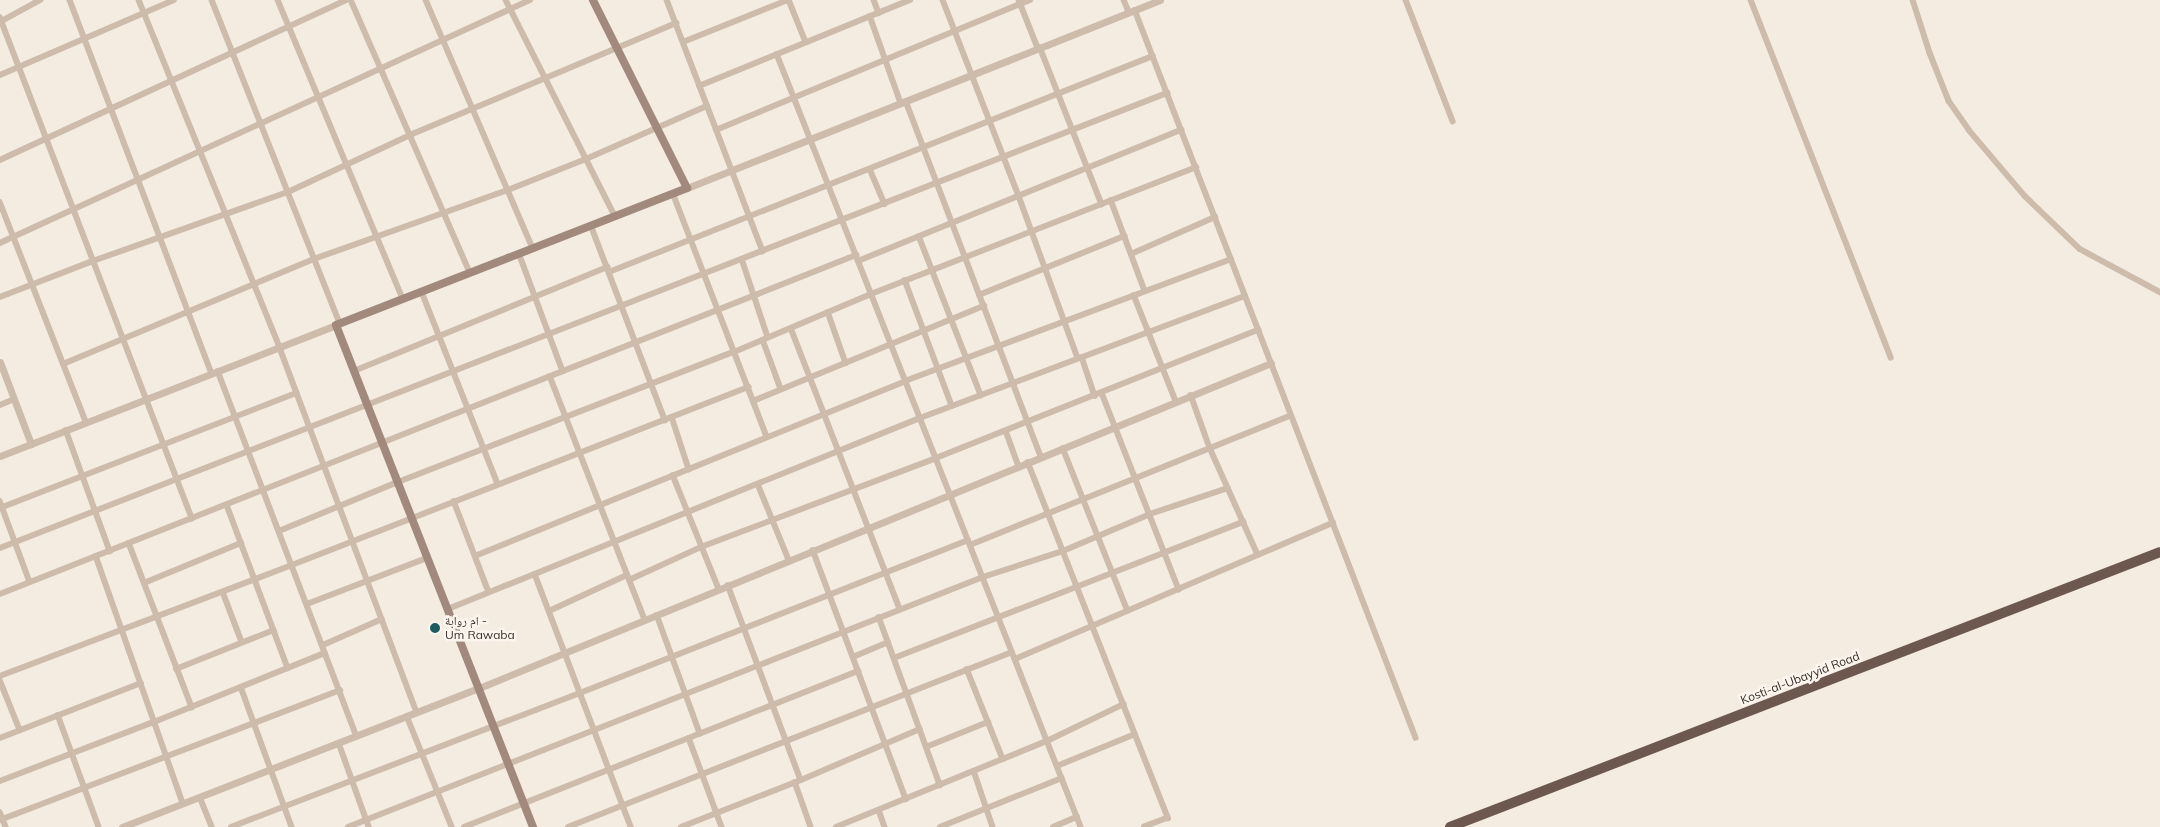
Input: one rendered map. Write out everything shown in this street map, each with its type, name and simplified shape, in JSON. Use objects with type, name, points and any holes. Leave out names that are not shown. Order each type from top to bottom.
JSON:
[{"type":"highway","name":"Kosti-al-Ubayyid Road","points":[[1450,827],[2160,552]]},
{"type":"main road","points":[[533,827],[367,405],[338,325],[687,188],[593,0]]},
{"type":"street","points":[[40,0],[0,20],[192,518]]},
{"type":"street","points":[[70,0],[188,311],[235,416],[357,736]]},
{"type":"street","points":[[139,0],[280,348],[417,712]]},
{"type":"street","points":[[0,75],[85,40],[174,0]]},
{"type":"street","points":[[0,456],[338,325],[212,0]]},
{"type":"street","points":[[278,0],[403,299]]},
{"type":"street","points":[[0,160],[173,82],[346,0]]},
{"type":"street","points":[[351,0],[470,273]]},
{"type":"street","points":[[426,0],[533,248]]},
{"type":"street","points":[[506,0],[615,216]]},
{"type":"street","points":[[0,243],[530,0]]},
{"type":"street","points":[[675,0],[667,1],[763,251]]},
{"type":"street","points":[[683,42],[789,0],[806,42]]},
{"type":"street","points":[[874,0],[879,13]]},
{"type":"street","points":[[699,86],[910,0]]},
{"type":"street","points":[[943,0],[1019,196],[1064,321],[1095,396]]},
{"type":"street","points":[[716,130],[1020,2],[1030,0]]},
{"type":"street","points":[[1124,0],[1132,11],[1153,56],[1416,738]]},
{"type":"street","points":[[687,188],[1160,0]]},
{"type":"street","points":[[1406,0],[1453,121]]},
{"type":"street","points":[[1751,0],[1892,358]]},
{"type":"street","points":[[1913,0],[1930,53],[1949,101],[1969,130],[2025,196],[2080,249],[2160,292]]},
{"type":"street","points":[[1020,2],[1059,93],[1102,204]]},
{"type":"street","points":[[870,16],[886,60],[924,147],[1041,457]]},
{"type":"street","points":[[0,297],[93,261],[288,192],[410,135],[474,110],[676,23]]},
{"type":"street","points":[[777,54],[1081,827]]},
{"type":"street","points":[[354,371],[535,296],[828,185],[1153,56]]},
{"type":"street","points":[[0,548],[1167,93]]},
{"type":"street","points":[[63,364],[314,259],[508,190],[586,159],[707,106]]},
{"type":"street","points":[[0,594],[383,444],[718,309],[919,236],[1181,130]]},
{"type":"street","points":[[279,532],[398,482],[734,352],[905,280],[1196,167]]},
{"type":"street","points":[[870,168],[885,204]]},
{"type":"street","points":[[674,193],[767,437]]},
{"type":"street","points":[[1111,200],[1145,291]]},
{"type":"street","points":[[0,202],[86,422]]},
{"type":"street","points":[[1131,254],[1215,217]]},
{"type":"street","points":[[591,225],[665,420]]},
{"type":"street","points":[[919,236],[968,357],[981,395]]},
{"type":"street","points":[[979,295],[1045,266],[1124,236]]},
{"type":"street","points":[[520,253],[563,371]]},
{"type":"street","points":[[742,259],[781,389]]},
{"type":"street","points":[[475,556],[905,380],[1231,259]]},
{"type":"street","points":[[905,280],[952,406]]},
{"type":"street","points":[[422,292],[498,484]]},
{"type":"street","points":[[1134,295],[1176,401]]},
{"type":"street","points":[[448,609],[920,418],[1245,296]]},
{"type":"street","points":[[753,401],[953,321],[984,306]]},
{"type":"street","points":[[828,312],[846,363]]},
{"type":"street","points":[[791,328],[840,450],[900,609]]},
{"type":"street","points":[[549,611],[701,547],[1006,431],[1258,330]]},
{"type":"street","points":[[0,362],[31,444]]},
{"type":"street","points":[[122,827],[134,825],[183,803],[479,688],[1271,363]]},
{"type":"street","points":[[550,376],[645,620]]},
{"type":"street","points":[[20,730],[2,692],[0,678],[748,387]]},
{"type":"street","points":[[30,582],[1,505],[82,476],[297,393]]},
{"type":"street","points":[[1102,393],[1179,589]]},
{"type":"street","points":[[1191,395],[1210,448],[1258,555]]},
{"type":"street","points":[[0,405],[14,399]]},
{"type":"street","points":[[231,827],[352,779],[580,694],[886,572],[1048,513],[1291,415]]},
{"type":"street","points":[[672,417],[689,469]]},
{"type":"street","points":[[66,430],[110,551]]},
{"type":"street","points":[[1006,431],[1019,466]]},
{"type":"street","points":[[1063,448],[1128,611]]},
{"type":"street","points":[[1028,462],[1168,818],[1145,827]]},
{"type":"street","points":[[673,475],[719,589]]},
{"type":"street","points":[[758,484],[789,560]]},
{"type":"street","points":[[348,827],[983,577],[1064,551],[1150,514],[1228,488]]},
{"type":"street","points":[[454,502],[489,592]]},
{"type":"street","points":[[227,505],[288,668]]},
{"type":"street","points":[[894,658],[1078,588],[1243,522]]},
{"type":"street","points":[[1015,659],[1333,523]]},
{"type":"street","points":[[129,543],[192,707]]},
{"type":"street","points":[[144,583],[242,543]]},
{"type":"street","points":[[813,550],[906,799]]},
{"type":"street","points":[[96,556],[183,803]]},
{"type":"street","points":[[307,604],[428,558]]},
{"type":"street","points":[[535,574],[631,827]]},
{"type":"street","points":[[728,585],[801,780]]},
{"type":"street","points":[[223,592],[242,642]]},
{"type":"street","points":[[658,614],[700,733]]},
{"type":"street","points":[[879,618],[908,693],[940,785]]},
{"type":"street","points":[[323,646],[382,619]]},
{"type":"street","points":[[176,668],[274,630]]},
{"type":"street","points":[[853,657],[888,642]]},
{"type":"street","points":[[568,827],[1012,652]]},
{"type":"street","points":[[0,780],[154,722],[325,653]]},
{"type":"street","points":[[967,669],[1003,759]]},
{"type":"street","points":[[464,827],[858,671]]},
{"type":"street","points":[[0,738],[141,683]]},
{"type":"street","points":[[241,687],[292,827]]},
{"type":"street","points":[[1,820],[340,690]]},
{"type":"street","points":[[836,827],[1047,741],[1124,704]]},
{"type":"street","points":[[58,715],[99,827]]},
{"type":"street","points":[[407,716],[452,827]]},
{"type":"street","points":[[926,747],[988,722]]},
{"type":"street","points":[[681,827],[801,780],[920,729]]},
{"type":"street","points":[[1057,766],[1135,734]]},
{"type":"street","points":[[689,738],[722,827]]},
{"type":"street","points":[[339,743],[369,827]]},
{"type":"street","points":[[974,771],[993,827]]},
{"type":"street","points":[[940,827],[1062,778]]},
{"type":"street","points":[[795,782],[811,827]]},
{"type":"street","points":[[200,797],[212,827]]},
{"type":"street","points":[[879,810],[885,827]]},
{"type":"street","points":[[0,812],[1,820],[6,827]]},
{"type":"street","points":[[1052,827],[1077,817]]},
{"type":"street","points":[[482,820],[484,827]]},
{"type":"place","name":"ام روابة - Um Rawaba","points":[[435,628]]}]
